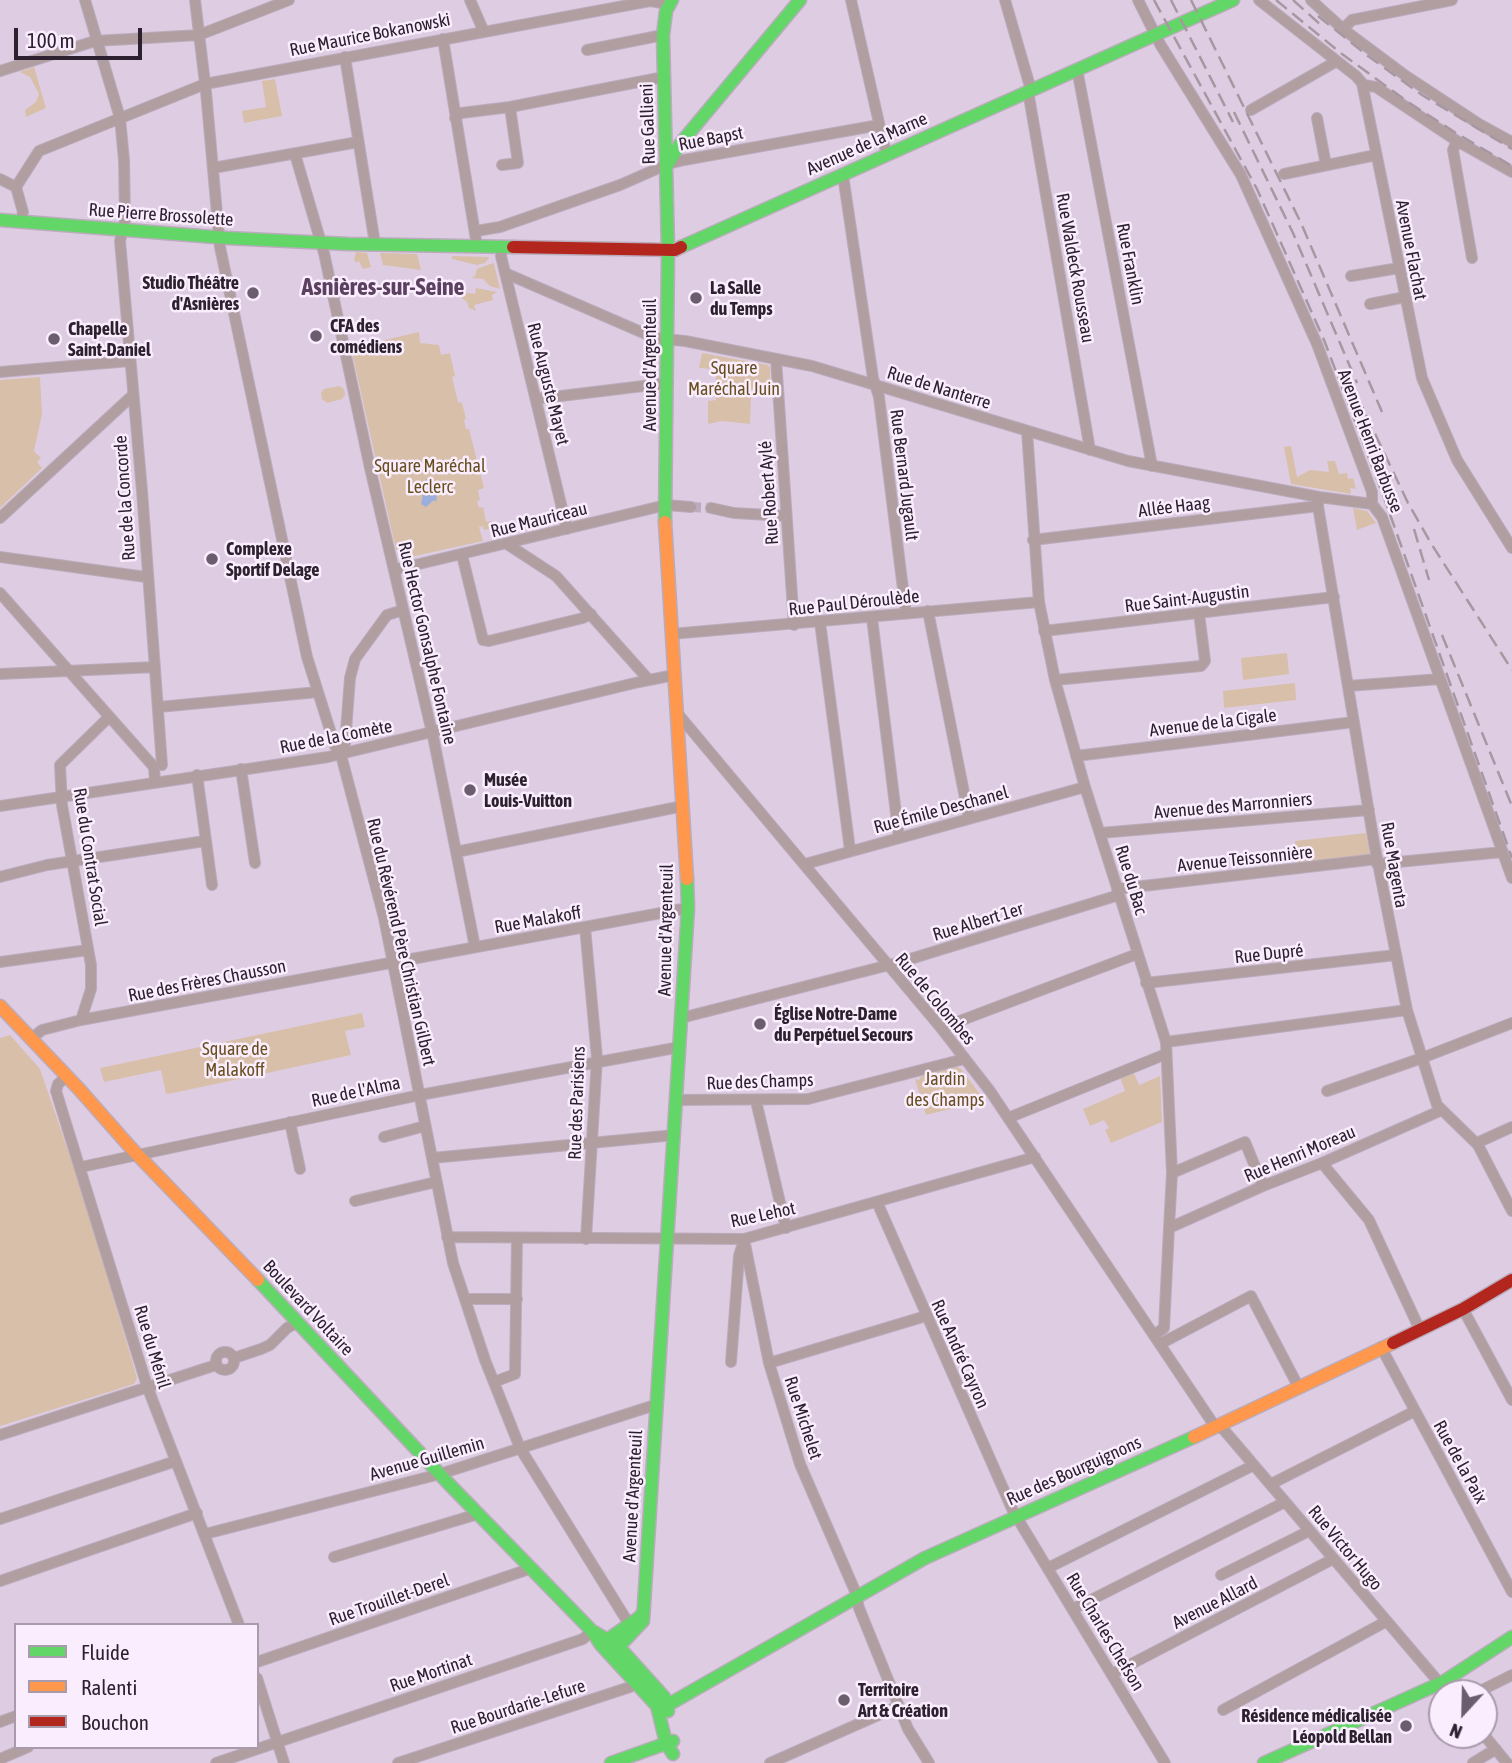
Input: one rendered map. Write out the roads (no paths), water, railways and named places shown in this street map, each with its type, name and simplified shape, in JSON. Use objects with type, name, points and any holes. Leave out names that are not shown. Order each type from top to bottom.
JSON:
[{"type":"main road","points":[[668,164],[680,144],[800,0]]},
{"type":"main road","name":"Avenue de la Marne","points":[[374,244],[679,249],[1233,0]]},
{"type":"main road","name":"Rue Gallieni","points":[[668,1],[663,35],[668,250]]},
{"type":"main road","name":"Rue Pierre Brossolette","points":[[0,220],[219,237],[374,244]]},
{"type":"main road","name":"Avenue d'Argenteuil","points":[[609,1646],[642,1624],[688,908],[665,539],[668,250]]},
{"type":"main road","name":"Boulevard Voltaire","points":[[0,1006],[478,1514],[592,1631],[641,1679],[664,1697],[663,1707]]},
{"type":"main road","name":"Rue des Bourguignons","points":[[663,1707],[925,1558],[1463,1309],[1512,1280]]},
{"type":"main road","points":[[609,1646],[643,1611]]},
{"type":"main road","points":[[1456,1679],[1512,1637]]},
{"type":"main road","points":[[1264,1763],[1428,1695]]},
{"type":"main road","points":[[611,1763],[672,1750],[663,1707]]},
{"type":"street","name":"Rue de la Concorde","points":[[85,0],[98,40],[124,160],[125,220],[120,241],[142,491],[146,577],[159,707],[158,766],[161,781]]},
{"type":"street","name":"Rue du Révérend Père Christian Gilbert","points":[[195,0],[208,107],[219,237],[303,639],[335,746],[341,755],[378,892],[447,1237],[465,1299],[520,1448],[629,1624]]},
{"type":"street","points":[[0,71],[98,40],[199,35],[289,0]]},
{"type":"street","points":[[470,0],[484,32]]},
{"type":"street","points":[[851,0],[888,155]]},
{"type":"street","name":"Rue Waldeck Rousseau","points":[[1005,0],[1030,90],[1090,450]]},
{"type":"street","name":"Avenue Henri Barbusse","points":[[1138,0],[1156,35],[1241,175],[1279,254],[1317,344],[1372,492],[1373,504],[1382,517],[1512,878]]},
{"type":"street","points":[[1259,0],[1356,76],[1363,85],[1376,87],[1457,141],[1512,172]]},
{"type":"street","points":[[1311,0],[1343,29],[1435,96],[1512,142]]},
{"type":"street","points":[[1343,29],[1352,20],[1452,0]]},
{"type":"street","name":"Rue Maurice Bokanowski","points":[[16,187],[39,151],[205,84],[650,1],[668,1]]},
{"type":"street","points":[[587,50],[663,35]]},
{"type":"street","points":[[443,39],[477,246]]},
{"type":"street","points":[[345,57],[374,244]]},
{"type":"street","points":[[1251,110],[1336,61]]},
{"type":"street","name":"Rue Franklin","points":[[1077,69],[1152,466]]},
{"type":"street","points":[[455,118],[461,113],[510,107],[664,77]]},
{"type":"street","name":"Avenue Flachat","points":[[1363,85],[1422,378],[1457,460],[1508,537],[1512,548]]},
{"type":"street","points":[[502,165],[518,163],[510,107]]},
{"type":"street","points":[[1317,118],[1326,165]]},
{"type":"street","name":"Rue Bapst","points":[[476,231],[500,227],[620,185],[668,164],[879,125]]},
{"type":"street","points":[[1457,141],[1453,150],[1472,258]]},
{"type":"street","points":[[213,168],[358,142]]},
{"type":"street","name":"Rue Hector Gonsalphe Fontaine","points":[[295,154],[320,242],[432,733],[475,947]]},
{"type":"street","points":[[1284,174],[1376,155]]},
{"type":"street","name":"Rue Bernard Jugault","points":[[843,175],[876,386],[906,613]]},
{"type":"street","points":[[0,179],[16,187],[23,212],[21,222]]},
{"type":"street","name":"Rue Auguste Mayet","points":[[502,246],[501,256],[567,529]]},
{"type":"street","points":[[1351,276],[1399,268]]},
{"type":"street","name":"Rue de Nanterre","points":[[505,273],[655,338],[812,366],[1090,450],[1152,466],[1319,501],[1373,504]]},
{"type":"street","points":[[1370,304],[1405,297]]},
{"type":"street","name":"Rue Robert Aylé","points":[[776,359],[794,625]]},
{"type":"street","points":[[0,372],[130,361]]},
{"type":"street","points":[[536,399],[668,383]]},
{"type":"street","points":[[0,518],[133,395]]},
{"type":"street","name":"Rue du Bac","points":[[1027,431],[1039,601],[1055,680],[1085,787],[1166,1042],[1172,1173],[1164,1328]]},
{"type":"street","name":"Allée Haag","points":[[1033,540],[1319,501]]},
{"type":"street","name":"Rue Magenta","points":[[1319,501],[1377,862],[1407,1010],[1434,1099],[1478,1145],[1512,1211]]},
{"type":"street","name":"Rue Mauriceau","points":[[394,570],[666,505],[691,507]]},
{"type":"street","points":[[711,508],[734,513],[786,516]]},
{"type":"street","points":[[507,544],[556,576],[648,679]]},
{"type":"street","points":[[461,555],[483,640],[489,641],[591,614]]},
{"type":"street","points":[[0,556],[146,577]]},
{"type":"street","points":[[0,593],[109,717],[158,766]]},
{"type":"street","name":"Rue Saint-Augustin","points":[[1044,631],[1334,597]]},
{"type":"street","name":"Rue Paul Déroulède","points":[[671,634],[1039,601]]},
{"type":"street","points":[[341,755],[345,744],[350,678],[355,659],[387,615],[402,610]]},
{"type":"street","points":[[928,611],[969,818]]},
{"type":"street","points":[[1055,680],[1200,666],[1205,661],[1199,613]]},
{"type":"street","points":[[872,618],[899,838]]},
{"type":"street","points":[[820,622],[850,850]]},
{"type":"street","points":[[0,674],[155,667]]},
{"type":"street","name":"Rue de la Comète","points":[[0,806],[341,755],[648,679],[674,675]]},
{"type":"street","points":[[1348,686],[1440,679]]},
{"type":"street","points":[[159,707],[318,692]]},
{"type":"street","name":"Rue de Colombes","points":[[677,713],[941,1028],[1009,1118],[1212,1422],[1217,1425]]},
{"type":"street","name":"Rue du Contrat Social","points":[[81,1020],[91,989],[88,950],[72,862],[60,764],[109,717]]},
{"type":"street","name":"Avenue de la Cigale","points":[[1076,756],[1354,722]]},
{"type":"street","points":[[241,769],[255,863]]},
{"type":"street","points":[[197,775],[212,885]]},
{"type":"street","name":"Rue Émile Deschanel","points":[[805,864],[1085,787]]},
{"type":"street","points":[[456,852],[683,806]]},
{"type":"street","name":"Avenue des Marronniers","points":[[1100,834],[1369,810]]},
{"type":"street","points":[[0,877],[19,874],[30,868],[205,841]]},
{"type":"street","name":"Avenue Teissonnière","points":[[1118,892],[1377,862],[1503,852]]},
{"type":"street","name":"Rue Albert 1er","points":[[681,1018],[887,965],[1118,892]]},
{"type":"street","name":"Rue Malakoff","points":[[393,962],[688,908]]},
{"type":"street","name":"Rue des Parisiens","points":[[585,927],[596,1063],[586,1239]]},
{"type":"street","points":[[0,961],[88,950]]},
{"type":"street","points":[[941,1028],[1137,954]]},
{"type":"street","name":"Rue Dupré","points":[[1146,983],[1396,955]]},
{"type":"street","name":"Rue des Frères Chausson","points":[[31,1039],[42,1030],[81,1020],[393,962]]},
{"type":"street","points":[[1166,1042],[1407,1010]]},
{"type":"street","points":[[1327,1091],[1422,1059],[1512,1023]]},
{"type":"street","name":"Rue de l'Alma","points":[[81,1167],[420,1095],[680,1047]]},
{"type":"street","points":[[1009,1118],[1166,1054]]},
{"type":"street","name":"Rue des Champs","points":[[677,1100],[808,1099],[964,1059]]},
{"type":"street","name":"Rue du Ménil","points":[[67,1076],[58,1084],[56,1091],[147,1386],[239,1623]]},
{"type":"street","points":[[756,1101],[786,1228]]},
{"type":"street","name":"Rue Henri Moreau","points":[[1170,1228],[1442,1110]]},
{"type":"street","points":[[290,1122],[300,1169]]},
{"type":"street","points":[[384,1137],[425,1126]]},
{"type":"street","points":[[1478,1145],[1481,1141],[1512,1127]]},
{"type":"street","points":[[432,1158],[675,1135]]},
{"type":"street","points":[[1172,1173],[1245,1142],[1263,1186]]},
{"type":"street","name":"Rue Lehot","points":[[447,1237],[744,1240],[1035,1157]]},
{"type":"street","points":[[1322,1163],[1368,1220],[1419,1328]]},
{"type":"street","points":[[355,1202],[436,1182]]},
{"type":"street","name":"Rue André Cayron","points":[[877,1202],[1017,1517]]},
{"type":"street","points":[[494,1382],[515,1374],[517,1238]]},
{"type":"street","points":[[731,1362],[738,1256],[744,1240]]},
{"type":"street","name":"Rue Michelet","points":[[744,1240],[769,1363],[800,1464],[857,1597],[908,1729],[929,1763]]},
{"type":"street","points":[[1157,1340],[1174,1336],[1251,1296],[1298,1386]]},
{"type":"street","points":[[465,1299],[517,1299]]},
{"type":"street","points":[[1463,1309],[1512,1400]]},
{"type":"street","points":[[769,1363],[926,1316]]},
{"type":"street","points":[[0,1435],[216,1365],[216,1358],[220,1353],[230,1353],[234,1358],[261,1349],[298,1322]]},
{"type":"street","points":[[1157,1340],[1164,1328],[1174,1336]]},
{"type":"street","name":"Rue de la Paix","points":[[1381,1347],[1512,1592]]},
{"type":"street","name":"Avenue Guillemin","points":[[205,1534],[440,1474],[656,1405]]},
{"type":"street","points":[[1271,1484],[1415,1411]]},
{"type":"street","name":"Rue Victor Hugo","points":[[1217,1425],[1271,1484],[1436,1679]]},
{"type":"street","points":[[0,1519],[176,1461]]},
{"type":"street","points":[[1048,1568],[1254,1465]]},
{"type":"street","points":[[1073,1608],[1285,1502]]},
{"type":"street","points":[[0,1581],[197,1513]]},
{"type":"street","points":[[334,1557],[478,1514]]},
{"type":"street","name":"Rue Charles Chefson","points":[[1017,1517],[1165,1763]]},
{"type":"street","points":[[1221,1575],[1309,1531]]},
{"type":"street","name":"Avenue Allard","points":[[1112,1674],[1333,1559]]},
{"type":"street","name":"Rue Trouillet-Derel","points":[[259,1661],[532,1568]]},
{"type":"street","points":[[1223,1710],[1387,1622]]},
{"type":"street","name":"Rue Mortinat","points":[[259,1748],[577,1641],[592,1631]]},
{"type":"street","name":"Rue Bourdarie-Lefure","points":[[398,1763],[641,1679]]},
{"type":"street","points":[[259,1684],[284,1763]]},
{"type":"street","points":[[770,1763],[899,1706]]},
{"type":"street","points":[[0,1759],[23,1749]]},
{"type":"street","name":"Rue Mortinat","points":[[216,1763],[257,1749]]},
{"type":"street","points":[[1473,1763],[1496,1749],[1507,1763]]},
{"type":"water","points":[[427,479],[435,487],[437,495],[436,502],[434,500],[426,507],[421,504],[423,494],[419,485]]},
{"type":"tunnel","points":[[691,507],[711,508]]},
{"type":"railway","points":[[1154,0],[1257,189],[1324,340],[1386,503],[1512,858]]},
{"type":"railway","points":[[1171,0],[1233,122]]},
{"type":"railway","points":[[1191,0],[1301,223],[1382,412]]},
{"type":"railway","points":[[1276,0],[1342,54],[1408,102],[1512,166]]},
{"type":"railway","points":[[1293,0],[1322,26]]},
{"type":"railway","points":[[1318,16],[1422,95],[1512,149]]},
{"type":"railway","points":[[1234,112],[1293,233],[1357,383]]},
{"type":"railway","points":[[1348,377],[1408,503],[1512,670]]},
{"type":"railway","points":[[1414,529],[1429,580]]},
{"type":"railway","points":[[1442,635],[1512,806]]},
{"type":"place","name":"Studio Théâtre d'Asnières","points":[[253,293]]},
{"type":"place","name":"La Salle du Temps","points":[[696,298]]},
{"type":"place","name":"CFA des comédiens","points":[[316,336]]},
{"type":"place","name":"Chapelle Saint-Daniel","points":[[54,339]]},
{"type":"place","name":"Complexe Sportif Delage","points":[[212,559]]},
{"type":"place","name":"Musée Louis-Vuitton","points":[[470,790]]},
{"type":"place","name":"Église Notre-Dame du Perpétuel Secours","points":[[760,1024]]},
{"type":"place","name":"Territoire Art & Création","points":[[844,1700]]},
{"type":"place","name":"Résidence médicalisée Léopold Bellan","points":[[1406,1726]]},
{"type":"district","name":"Asnières-sur-Seine","points":[[383,287]]},
{"type":"park label","name":"Square Maréchal Juin","points":[[734,378]]},
{"type":"park label","name":"Square Maréchal Leclerc","points":[[430,476]]},
{"type":"park label","name":"Square de Malakoff","points":[[235,1059]]},
{"type":"park label","name":"Jardin des Champs","points":[[945,1089]]}]
